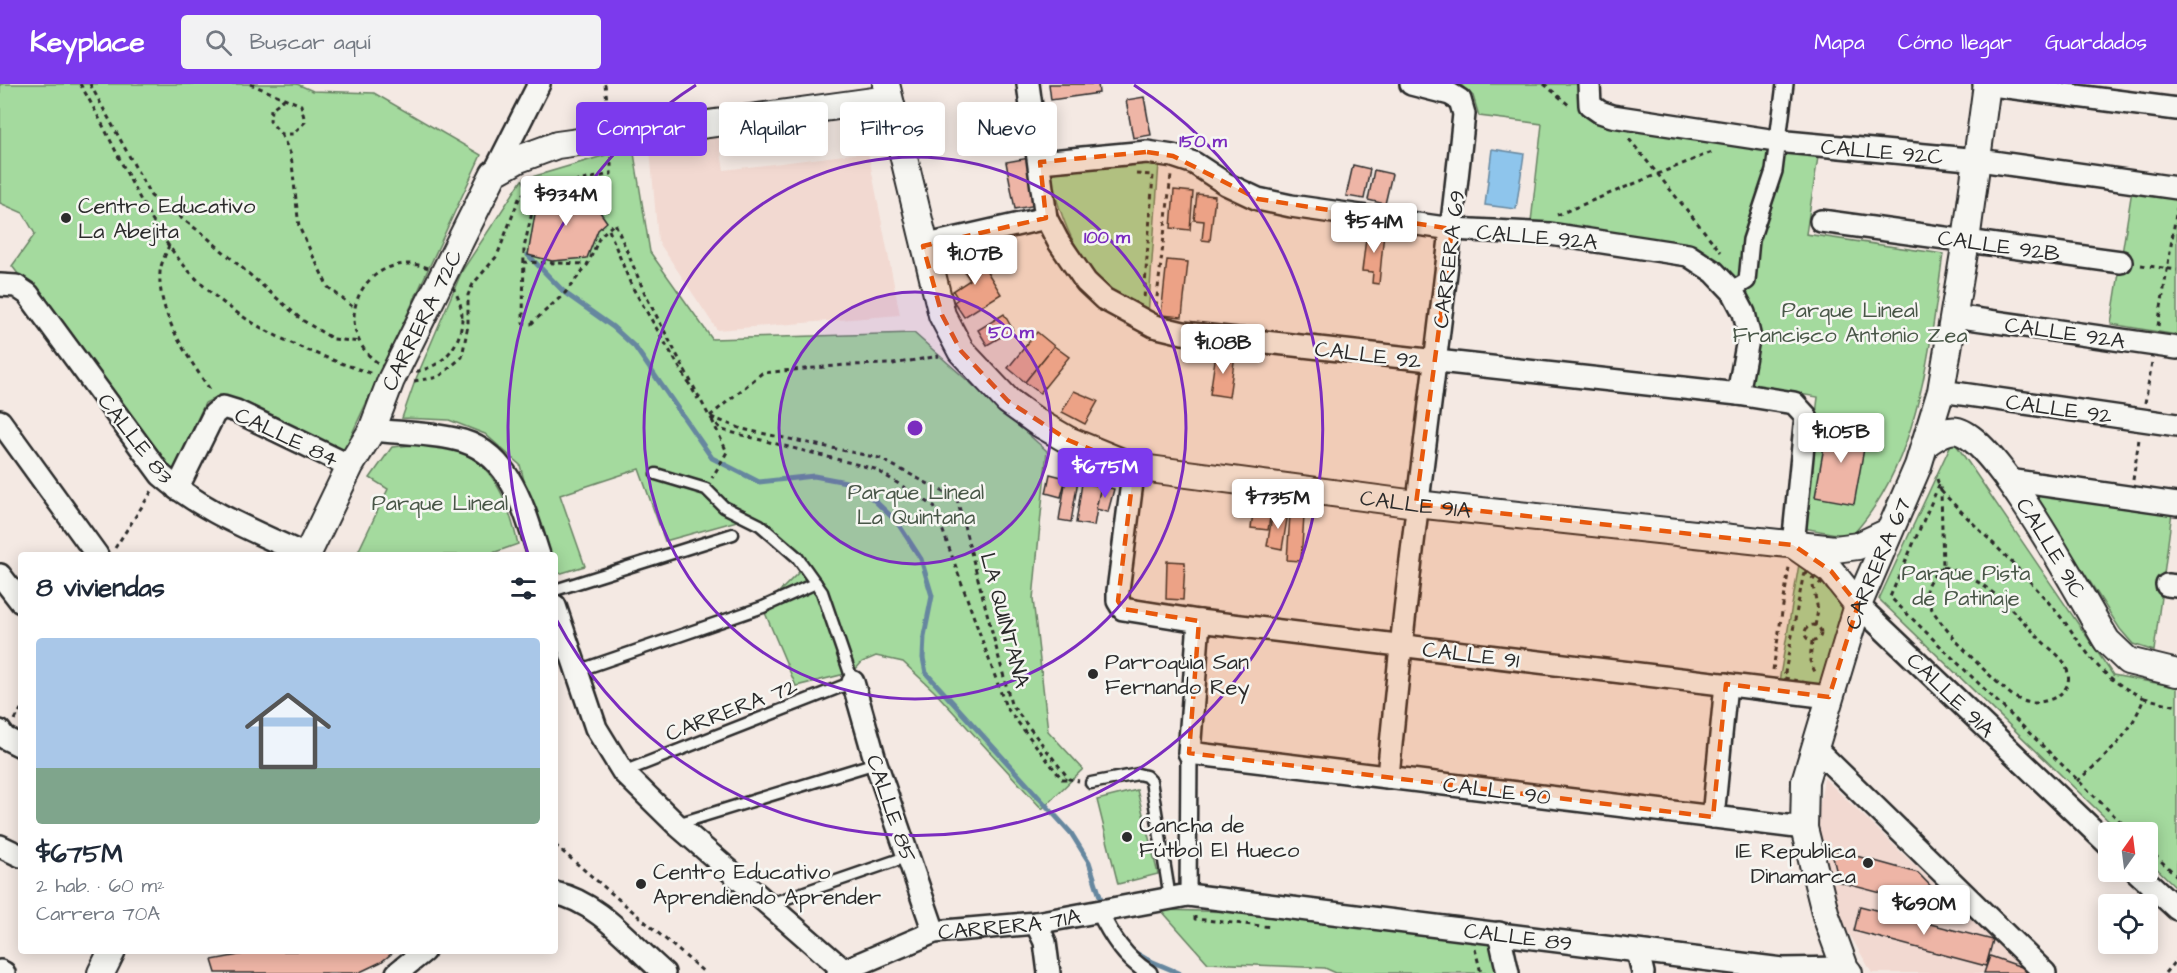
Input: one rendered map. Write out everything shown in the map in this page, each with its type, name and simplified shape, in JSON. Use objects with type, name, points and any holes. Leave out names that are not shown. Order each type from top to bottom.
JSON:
[{"type":"street","name":"CARRERA 72C","points":[[307,552],[350,465],[372,430],[391,380],[539,84]]},
{"type":"street","name":"CALLE 92","points":[[1028,84],[1046,218],[1072,263],[1092,288],[1111,304],[1148,316],[1183,333],[1738,394],[1794,403],[1806,416],[1806,423],[1793,544]]},
{"type":"street","name":"CARRERA 69","points":[[1388,777],[1416,504],[1436,362],[1464,114],[1460,99],[1412,84]]},
{"type":"street","points":[[1734,289],[1747,281],[1751,240],[1774,171],[1785,84]]},
{"type":"street","points":[[1986,84],[2177,110]]},
{"type":"street","name":"CARRERA 67","points":[[1847,971],[1826,916],[1804,828],[1805,781],[1858,605],[1922,455],[1941,391],[1979,160],[1986,84]]},
{"type":"street","points":[[707,120],[887,91]]},
{"type":"street","name":"CALLE 91A","points":[[887,91],[923,246],[942,315],[961,351],[1008,401],[1037,422],[1068,440],[1134,467],[1416,504],[1834,549],[1858,546],[1888,532]]},
{"type":"street","name":"CALLE 92C","points":[[1590,94],[1600,112],[1612,116],[1776,141],[1979,160],[2177,188]]},
{"type":"street","points":[[494,173],[519,159],[557,145],[576,142]]},
{"type":"street","name":"CALLE 92A","points":[[1040,162],[1147,152],[1173,156],[1194,163],[1226,184],[1258,199],[1452,229],[1550,234],[1688,255],[1714,272],[1727,285],[1744,313],[1749,334],[1738,394]]},
{"type":"street","points":[[923,246],[1046,218]]},
{"type":"street","name":"CALLE 92B","points":[[1821,221],[2121,262]]},
{"type":"street","name":"CALLE 83","points":[[0,285],[16,286],[28,294],[169,482],[204,508],[299,552]]},
{"type":"street","name":"CALLE 92A","points":[[1953,316],[2177,348]]},
{"type":"street","name":"CALLE 92","points":[[1941,391],[2177,425]]},
{"type":"street","points":[[169,482],[214,414],[223,408]]},
{"type":"street","name":"CALLE 84","points":[[223,408],[236,411],[350,465]]},
{"type":"street","points":[[0,421],[95,552]]},
{"type":"street","points":[[372,430],[457,439],[483,451],[508,474],[524,506],[538,552]]},
{"type":"street","name":"CALLE 91C","points":[[1922,455],[1945,431],[1956,430],[1973,438],[2009,480],[2107,641],[2128,661],[2177,673]]},
{"type":"street","name":"CALLE 91","points":[[1134,467],[1124,532],[1118,601],[1123,609],[1199,621],[1829,698]]},
{"type":"street","points":[[2009,480],[2177,504]]},
{"type":"street","name":"CALLE 91A","points":[[1793,544],[1831,571],[1858,605],[2098,834]]},
{"type":"street","points":[[0,575],[18,598]]},
{"type":"street","points":[[558,615],[596,728],[623,772],[676,824],[843,972]]},
{"type":"street","points":[[1179,897],[1199,621]]},
{"type":"street","name":"CALLE 85","points":[[853,682],[876,763],[934,932]]},
{"type":"street","points":[[1713,817],[1726,684]]},
{"type":"street","points":[[0,731],[5,738],[18,744]]},
{"type":"street","points":[[1814,747],[2044,973]]},
{"type":"street","name":"CALLE 90","points":[[1189,753],[1804,828]]},
{"type":"street","points":[[0,846],[18,855]]},
{"type":"street","points":[[2148,882],[2177,909]]},
{"type":"street","points":[[558,894],[589,906],[656,971]]},
{"type":"street","name":"CARRERA 71A","points":[[843,972],[934,932],[1036,923],[1179,897]]},
{"type":"street","name":"CALLE 89","points":[[1179,897],[1499,933],[1782,971],[1847,971]]},
{"type":"street","points":[[1099,911],[1111,935],[1127,956],[1149,973]]},
{"type":"street","points":[[1036,923],[1045,942],[1049,973]]},
{"type":"street","points":[[1499,933],[1508,973]]},
{"type":"street","points":[[1638,952],[1643,973]]},
{"type":"street","points":[[101,973],[110,954]]},
{"type":"street","points":[[397,973],[420,954]]},
{"type":"street","points":[[0,971],[4,973]]},
{"type":"lane","points":[[656,474],[706,489],[724,507],[760,525],[796,557],[822,592],[853,682]]},
{"type":"lane","points":[[558,589],[733,534]]},
{"type":"lane","points":[[577,671],[764,607],[816,583]]},
{"type":"lane","name":"CARRERA 72","points":[[623,772],[853,682]]},
{"type":"lane","points":[[676,824],[876,763]]},
{"type":"lane","points":[[1091,783],[1138,774],[1146,776],[1151,781],[1179,897]]},
{"type":"lane","points":[[767,905],[909,856]]},
{"type":"path","points":[[80,84],[141,200],[168,245],[208,290],[234,312],[269,334],[312,354],[391,380],[415,381],[439,377],[462,357],[468,325],[468,296],[473,284],[497,256],[520,196],[526,192],[611,174],[611,156]]},
{"type":"path","points":[[90,84],[151,196],[160,205],[203,234],[302,320],[333,339],[360,342]]},
{"type":"path","points":[[250,84],[301,105],[305,122],[293,134],[281,134]]},
{"type":"path","points":[[605,84],[607,102]]},
{"type":"path","points":[[284,99],[274,105],[269,115],[272,126],[281,134],[291,155],[299,227],[328,287],[354,308]]},
{"type":"path","points":[[1612,116],[1726,260],[1735,280],[1734,289]]},
{"type":"path","points":[[1553,216],[1720,148]]},
{"type":"path","points":[[1148,316],[1173,156]]},
{"type":"path","points":[[1133,174],[1153,175],[1148,316]]},
{"type":"path","points":[[526,192],[532,208],[523,262],[523,323],[531,324],[565,293],[588,264],[600,236],[609,230]]},
{"type":"path","name":"LA QUINTANA","points":[[1069,779],[1011,704],[957,499],[879,458],[742,429],[710,416],[646,296],[615,223],[609,230],[631,285],[710,416],[722,429],[875,469],[934,506],[1006,707],[1062,779],[1069,779]]},
{"type":"path","points":[[168,245],[160,271],[162,296],[181,347],[223,408]]},
{"type":"path","points":[[523,262],[588,264]]},
{"type":"path","points":[[2121,262],[2177,270]]},
{"type":"path","points":[[715,474],[728,452],[710,416],[762,373],[846,365],[893,364],[961,351]]},
{"type":"path","points":[[1922,455],[1933,471],[1941,490],[1943,567]]},
{"type":"path","points":[[113,552],[169,482]]},
{"type":"path","points":[[1939,485],[1890,597],[2120,822]]},
{"type":"path","points":[[1941,490],[2056,610],[2092,663],[2120,686],[2144,698],[2177,706]]},
{"type":"path","points":[[1770,689],[1793,544]]},
{"type":"path","points":[[1943,567],[1959,572],[1986,588],[2028,625],[2066,665],[2068,681],[2066,691],[2056,699],[2043,702],[2028,703],[2014,697],[1951,635],[1928,605],[1925,593],[1931,577],[1943,567]]},
{"type":"path","points":[[1811,578],[1827,588],[1846,606],[1821,686],[1784,678],[1804,572],[1811,578],[1818,610],[1815,626]]},
{"type":"path","points":[[1809,626],[1815,626],[1819,628],[1821,635],[1816,641],[1811,641],[1805,633],[1809,626]]},
{"type":"path","points":[[2045,784],[2076,781],[2105,757],[2134,724],[2144,698]]},
{"type":"path","points":[[1069,779],[1091,783]]},
{"type":"path","points":[[558,848],[705,973]]},
{"type":"path","points":[[2158,858],[2177,876]]},
{"type":"path","points":[[2165,973],[2177,959]]},
{"type":"highlighted area","points":[[1147,152],[1173,156],[1258,199],[1452,229],[1416,504],[1793,545],[1831,571],[1858,605],[1829,697],[1726,684],[1713,817],[1189,753],[1199,621],[1123,609],[1118,601],[1134,467],[1068,440],[1008,401],[961,351],[942,315],[923,246],[1046,218],[1040,162]]},
{"type":"shaded area","points":[[717,129],[719,156],[722,156],[724,170],[840,156],[869,156],[900,315],[717,330],[658,241],[651,156],[707,156],[707,130]]},
{"type":"shaded area","name":"IE Republica Dinamarca","points":[[1824,778],[2027,973],[1872,973],[1832,904],[1817,822]]},
{"type":"green space","points":[[0,84],[297,84],[313,91],[374,93],[481,155],[344,451],[236,399],[220,395],[205,403],[172,473],[12,266],[35,234],[23,213],[0,203]]},
{"type":"green space","name":"Parque Lineal Francisco Antonio Zea","points":[[1460,84],[1582,84],[1608,123],[1818,157],[1806,234],[1943,254],[1927,364],[1908,436],[1894,471],[1877,503],[1855,532],[1842,535],[1803,528],[1818,397],[1745,385],[1754,322],[1753,304],[1723,265],[1707,254],[1682,245],[1531,222],[1542,124],[1479,116],[1473,96]]},
{"type":"green space","name":"Parque Lineal La Quintana","points":[[603,156],[634,156],[650,252],[712,339],[914,333],[1047,451],[1033,599],[1048,731],[1083,769],[1042,809],[934,691],[903,662],[876,656],[862,662],[853,672],[796,686],[763,608],[807,564],[744,519],[665,541],[639,469],[560,495],[585,566],[558,574],[558,552],[542,552],[520,465],[485,434],[449,420],[402,418],[415,381],[462,271],[522,180]]},
{"type":"green space","points":[[1159,163],[1148,316],[1109,288],[1081,256],[1062,217],[1049,171]]},
{"type":"green space","points":[[2132,190],[2177,197],[2177,335],[2111,324]]},
{"type":"green space","name":"Parque Pista de Patinaje","points":[[1953,440],[2113,675],[2177,687],[2177,888],[2158,870],[2158,822],[2110,822],[1879,599]]},
{"type":"green space","name":"Parque Lineal","points":[[424,444],[447,448],[464,453],[480,464],[489,473],[502,495],[518,544],[495,552],[358,552],[388,489],[370,478],[392,447]]},
{"type":"green space","points":[[2032,491],[2172,512],[2154,651],[2133,644],[2120,629]]},
{"type":"green space","points":[[1799,564],[1821,575],[1851,606],[1824,691],[1779,682]]},
{"type":"green space","name":"Cancha de Fútbol El Hueco","points":[[1137,790],[1158,874],[1118,884],[1097,800]]},
{"type":"green space","points":[[1161,910],[1242,912],[1490,941],[1498,973],[1336,973],[1325,968],[1208,963]]},
{"type":"water","points":[[1492,149],[1524,154],[1516,209],[1485,205]]},
{"type":"building","points":[[1049,84],[1098,84],[1099,93],[1051,100]]},
{"type":"building","points":[[1144,97],[1151,135],[1133,138],[1126,100]]},
{"type":"building","points":[[1029,158],[1037,205],[1015,209],[1006,162]]},
{"type":"building","points":[[1353,165],[1370,169],[1364,199],[1346,196]]},
{"type":"building","points":[[1374,170],[1392,174],[1385,204],[1368,200]]},
{"type":"building","points":[[581,185],[607,222],[598,230],[587,258],[552,261],[528,255],[536,208]]},
{"type":"building","points":[[1174,190],[1193,192],[1190,230],[1171,228]]},
{"type":"building","points":[[1197,194],[1215,196],[1210,241],[1202,240],[1204,221],[1194,220]]},
{"type":"building","points":[[1367,230],[1384,232],[1379,284],[1372,283],[1373,272],[1362,271]]},
{"type":"building","points":[[975,252],[1001,294],[964,317],[954,302],[958,299],[953,291],[970,280],[958,262]]},
{"type":"building","points":[[1167,260],[1188,262],[1182,317],[1161,315]]},
{"type":"building","points":[[1004,314],[1013,330],[987,345],[978,330]]},
{"type":"building","points":[[1037,332],[1054,346],[1025,382],[1008,368]]},
{"type":"building","points":[[1054,346],[1069,357],[1040,393],[1025,382]]},
{"type":"building","points":[[1216,353],[1235,355],[1229,397],[1210,394]]},
{"type":"building","points":[[1074,391],[1098,401],[1085,424],[1062,412]]},
{"type":"building","points":[[1828,424],[1867,432],[1854,504],[1815,497]]},
{"type":"building","points":[[1050,474],[1066,478],[1061,497],[1046,493]]},
{"type":"building","points":[[1066,478],[1078,480],[1071,522],[1059,520]]},
{"type":"building","points":[[1082,483],[1101,486],[1094,526],[1076,523]]},
{"type":"building","points":[[1101,486],[1114,489],[1108,512],[1096,509]]},
{"type":"building","points":[[1254,505],[1272,507],[1268,530],[1251,528]]},
{"type":"building","points":[[1273,511],[1288,513],[1282,549],[1267,546]]},
{"type":"building","points":[[1290,515],[1304,516],[1301,561],[1287,560]]},
{"type":"building","points":[[1167,561],[1185,562],[1183,600],[1166,599]]},
{"type":"building","points":[[1831,849],[1918,873],[1957,913],[1839,882]]},
{"type":"building","points":[[1860,906],[1993,940],[1986,966],[1854,931]]},
{"type":"building","points":[[244,954],[391,954],[381,962],[358,973],[216,973],[212,960]]},
{"type":"building","points":[[1990,956],[2039,973],[1984,973]]},
{"type":"waterway","points":[[528,255],[565,293],[613,327],[635,347],[712,458],[759,482],[814,476],[846,482],[873,499],[897,522],[921,559],[932,596],[924,636],[923,658],[926,673],[1071,833],[1089,862],[1103,906]]},
{"type":"waterway","points":[[1129,949],[1179,973]]},
{"type":"place","name":"Centro Educativo La Abejita","points":[[66,218]]},
{"type":"place","name":"Parroquia San Fernando Rey","points":[[1093,674]]},
{"type":"place","name":"Cancha de Fútbol El Hueco","points":[[1127,837]]},
{"type":"place","name":"IE Republica Dinamarca","points":[[1868,863]]},
{"type":"place","name":"Centro Educativo Aprendiendo Aprender","points":[[641,884]]}]
